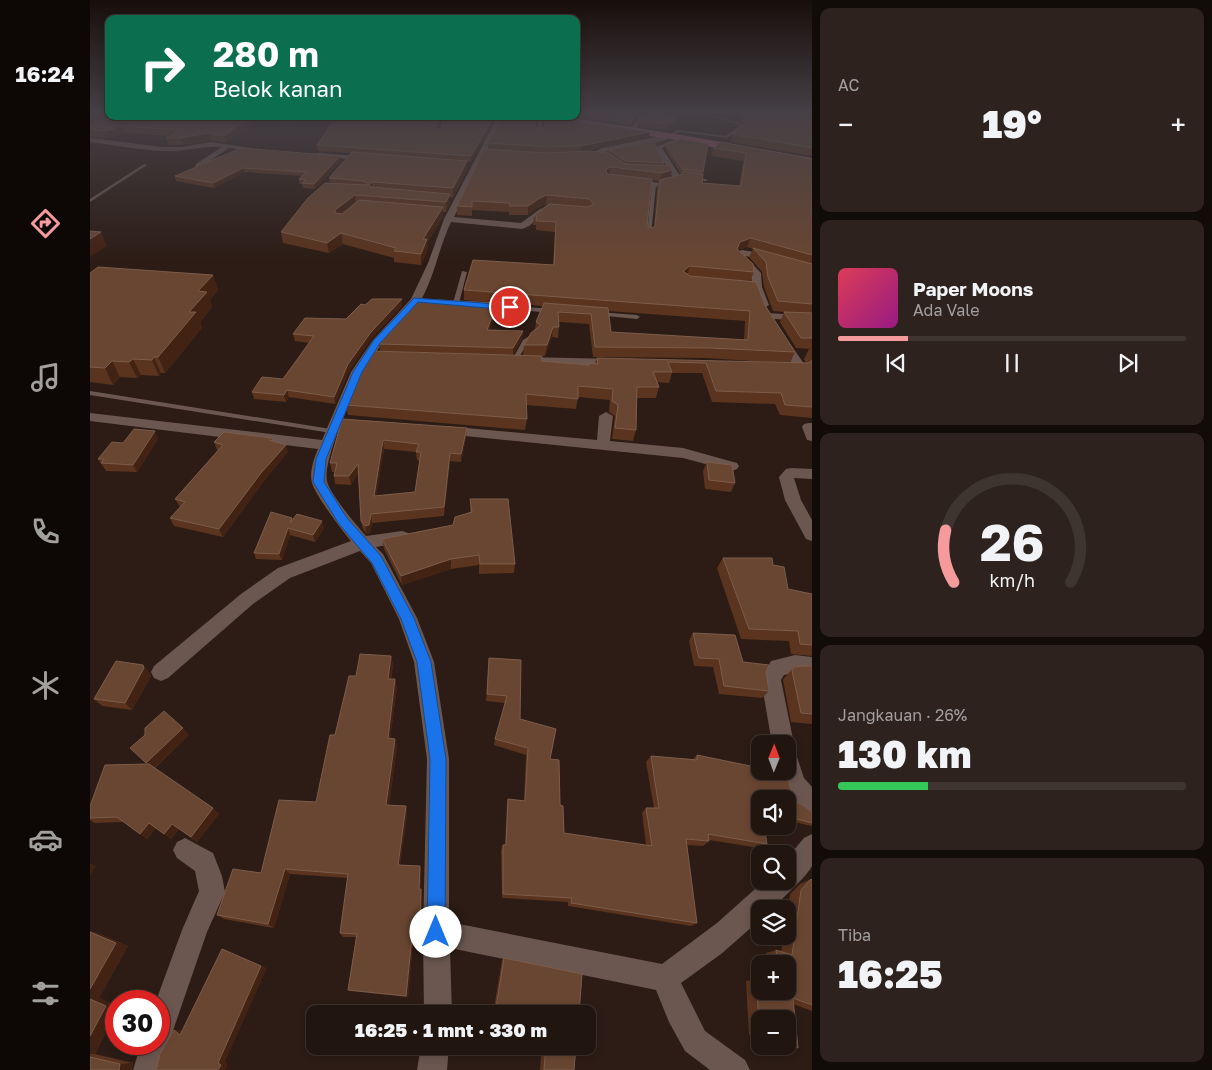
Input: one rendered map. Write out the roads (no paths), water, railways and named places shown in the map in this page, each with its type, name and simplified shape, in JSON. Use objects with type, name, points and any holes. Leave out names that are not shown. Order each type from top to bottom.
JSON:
[{"type":"street","points":[[199,166],[207,161]]},
{"type":"street","points":[[344,164],[347,161]]},
{"type":"street","points":[[438,1005],[436,932],[438,759],[424,662],[408,618],[377,560],[343,521],[318,482],[321,459],[358,372],[393,324],[420,300],[449,210],[478,161]]},
{"type":"street","points":[[618,180],[654,184],[675,181],[675,173],[667,161]]},
{"type":"street","points":[[663,169],[675,173]]},
{"type":"street","points":[[449,210],[522,226],[527,224],[543,209],[561,209]]},
{"type":"street","points":[[768,368],[801,368],[768,316],[753,286],[756,273],[751,266],[740,258],[742,253],[748,252],[812,270]]},
{"type":"street","points":[[768,316],[812,319]]},
{"type":"street","points":[[790,353],[805,354]]},
{"type":"street","points":[[368,356],[385,357]]},
{"type":"street","points":[[511,360],[631,363]]},
{"type":"street","points":[[603,446],[606,416]]},
{"type":"street","points":[[90,417],[331,433],[356,423]]},
{"type":"street","points":[[435,429],[683,453],[732,466]]},
{"type":"street","points":[[812,474],[791,473],[786,477],[793,500],[812,535]]},
{"type":"street","points":[[161,672],[247,598],[284,572],[362,543],[418,534]]},
{"type":"street","points":[[781,735],[771,679],[778,667],[795,664],[812,666]]},
{"type":"street","points":[[793,780],[795,785],[812,804]]},
{"type":"street","points":[[796,866],[812,846]]},
{"type":"street","points":[[170,1001],[195,930],[212,892],[210,876],[204,862],[185,850]]},
{"type":"street","points":[[436,932],[665,978],[708,949],[773,890]]},
{"type":"street","points":[[665,978],[679,1012],[695,1041],[735,1070]]},
{"type":"street","points":[[148,1070],[152,1055]]},
{"type":"street","points":[[432,1070],[434,1055]]},
{"type":"lane","points":[[90,201],[145,165]]},
{"type":"lane","points":[[675,173],[706,180]]},
{"type":"lane","points":[[650,235],[654,184]]},
{"type":"lane","points":[[456,303],[464,272]]},
{"type":"lane","points":[[448,303],[466,304]]},
{"type":"lane","points":[[475,305],[561,311]]},
{"type":"lane","points":[[590,313],[637,317]]},
{"type":"lane","points":[[511,360],[524,341],[535,335]]},
{"type":"lane","points":[[90,393],[331,433]]}]
